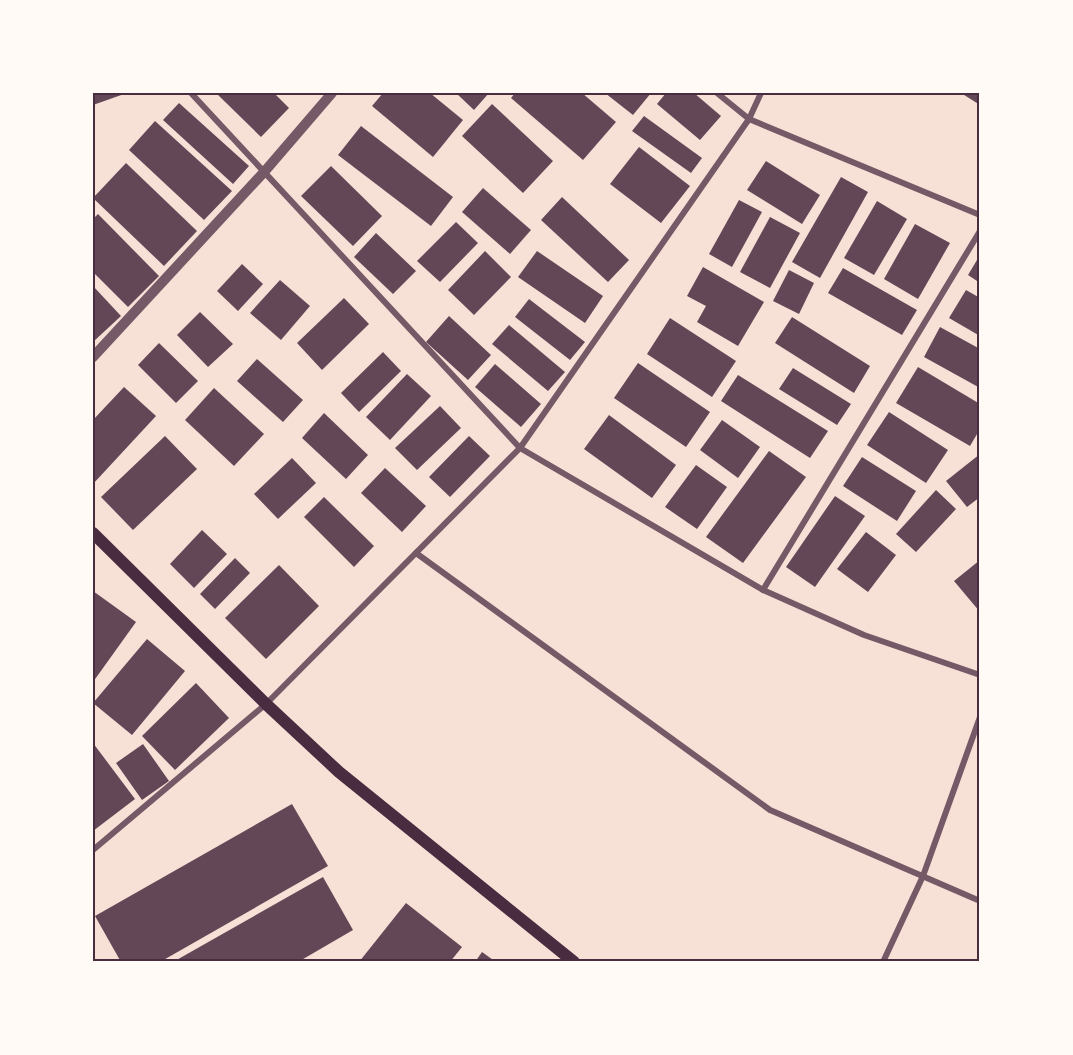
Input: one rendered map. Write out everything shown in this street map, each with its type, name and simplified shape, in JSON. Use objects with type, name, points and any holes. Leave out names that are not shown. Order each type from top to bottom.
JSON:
[{"type":"main road","points":[[93,533],[339,772],[574,962]]},
{"type":"street","points":[[191,93],[520,448],[763,590],[864,635],[980,675]]},
{"type":"street","points":[[93,357],[265,171],[332,93]]},
{"type":"street","points":[[717,93],[749,118],[980,215]]},
{"type":"street","points":[[93,850],[267,704],[520,448],[749,118],[761,93]]},
{"type":"street","points":[[763,590],[980,231]]},
{"type":"street","points":[[416,554],[770,810],[980,901]]},
{"type":"street","points":[[883,962],[923,876],[980,717]]},
{"type":"building","points":[[93,93],[127,93],[93,105]]},
{"type":"building","points":[[216,93],[274,93],[289,108],[261,137]]},
{"type":"building","points":[[383,93],[430,93],[463,120],[433,157],[372,106]]},
{"type":"building","points":[[456,93],[489,93],[474,110]]},
{"type":"building","points":[[515,93],[582,93],[616,122],[583,160],[511,98]]},
{"type":"building","points":[[605,93],[651,93],[633,115]]},
{"type":"building","points":[[666,93],[694,93],[721,116],[700,140],[657,104]]},
{"type":"building","points":[[961,93],[980,93],[980,105]]},
{"type":"building","points":[[179,103],[249,166],[233,184],[163,120]]},
{"type":"building","points":[[492,104],[553,161],[523,193],[462,136]]},
{"type":"building","points":[[644,116],[702,158],[691,173],[632,131]]},
{"type":"building","points":[[155,121],[232,191],[204,220],[129,150]]},
{"type":"building","points":[[361,126],[453,197],[431,226],[338,155]]},
{"type":"building","points":[[639,147],[690,186],[661,223],[610,184]]},
{"type":"building","points":[[766,161],[820,195],[802,224],[747,190]]},
{"type":"building","points":[[126,163],[197,231],[164,266],[93,198]]},
{"type":"building","points":[[331,166],[382,216],[353,246],[301,196]]},
{"type":"building","points":[[841,177],[868,192],[820,278],[792,262]]},
{"type":"building","points":[[483,188],[531,230],[510,254],[462,212]]},
{"type":"building","points":[[562,197],[629,260],[608,282],[541,220]]},
{"type":"building","points":[[739,200],[762,212],[732,267],[709,254]]},
{"type":"building","points":[[877,201],[907,219],[874,275],[844,258]]},
{"type":"building","points":[[98,214],[159,276],[128,307],[93,272],[93,219]]},
{"type":"building","points":[[770,217],[800,233],[770,288],[740,272]]},
{"type":"building","points":[[456,222],[478,243],[440,282],[417,261]]},
{"type":"building","points":[[915,224],[950,243],[918,299],[884,279]]},
{"type":"building","points":[[376,233],[416,271],[393,294],[354,257]]},
{"type":"building","points":[[485,251],[511,277],[474,315],[448,290]]},
{"type":"building","points":[[537,251],[603,296],[585,323],[518,277]]},
{"type":"building","points":[[980,255],[980,283],[968,275]]},
{"type":"building","points":[[242,264],[263,284],[238,311],[217,291]]},
{"type":"building","points":[[703,267],[764,302],[738,346],[697,322],[706,306],[687,296]]},
{"type":"building","points":[[843,268],[917,310],[902,335],[828,293]]},
{"type":"building","points":[[789,270],[814,283],[799,314],[773,301]]},
{"type":"building","points":[[280,280],[310,306],[281,340],[250,313]]},
{"type":"building","points":[[93,286],[121,316],[93,342]]},
{"type":"building","points":[[966,290],[980,298],[980,336],[949,318]]},
{"type":"building","points":[[344,298],[369,324],[322,370],[297,343]]},
{"type":"building","points":[[529,299],[585,342],[570,360],[515,317]]},
{"type":"building","points":[[200,312],[233,344],[208,367],[177,335]]},
{"type":"building","points":[[449,316],[491,355],[468,380],[426,342]]},
{"type":"building","points":[[792,317],[870,366],[854,393],[775,343]]},
{"type":"building","points":[[670,318],[736,361],[712,397],[647,354]]},
{"type":"building","points":[[509,325],[565,372],[548,391],[492,344]]},
{"type":"building","points":[[940,327],[980,349],[980,388],[924,357]]},
{"type":"building","points":[[159,343],[198,381],[176,403],[138,365]]},
{"type":"building","points":[[383,352],[401,371],[359,412],[341,393]]},
{"type":"building","points":[[257,359],[303,400],[283,422],[237,381]]},
{"type":"building","points":[[638,363],[710,412],[686,447],[614,398]]},
{"type":"building","points":[[495,364],[541,404],[521,427],[475,387]]},
{"type":"building","points":[[918,367],[980,404],[980,429],[970,446],[896,403]]},
{"type":"building","points":[[793,368],[851,404],[837,425],[779,389]]},
{"type":"building","points":[[407,374],[431,396],[390,440],[366,417]]},
{"type":"building","points":[[738,375],[828,431],[810,458],[721,401]]},
{"type":"building","points":[[124,387],[156,416],[93,484],[93,420]]},
{"type":"building","points":[[214,388],[264,434],[234,466],[185,420]]},
{"type":"building","points":[[440,406],[461,428],[417,470],[395,448]]},
{"type":"building","points":[[889,412],[948,450],[926,483],[867,445]]},
{"type":"building","points":[[324,413],[368,455],[346,479],[302,438]]},
{"type":"building","points":[[609,415],[676,465],[652,498],[584,449]]},
{"type":"building","points":[[722,420],[760,447],[738,478],[700,450]]},
{"type":"building","points":[[165,436],[197,469],[133,530],[101,497]]},
{"type":"building","points":[[469,436],[490,456],[450,497],[429,477]]},
{"type":"building","points":[[769,451],[806,477],[743,563],[706,537]]},
{"type":"building","points":[[980,454],[980,497],[967,507],[946,481]]},
{"type":"building","points":[[862,457],[916,491],[897,521],[843,486]]},
{"type":"building","points":[[292,458],[316,483],[278,519],[254,494]]},
{"type":"building","points":[[696,465],[727,487],[697,529],[665,507]]},
{"type":"building","points":[[385,468],[426,506],[402,532],[361,493]]},
{"type":"building","points":[[936,490],[956,509],[916,552],[896,534]]},
{"type":"building","points":[[835,496],[865,516],[815,587],[786,567]]},
{"type":"building","points":[[324,497],[374,546],[354,567],[304,517]]},
{"type":"building","points":[[202,530],[227,554],[194,588],[170,564]]},
{"type":"building","points":[[866,532],[896,555],[868,592],[837,569]]},
{"type":"building","points":[[235,558],[250,573],[215,609],[200,594]]},
{"type":"building","points":[[980,560],[980,612],[954,581]]},
{"type":"building","points":[[279,565],[319,606],[266,659],[225,618]]},
{"type":"building","points":[[93,591],[136,622],[93,682]]},
{"type":"building","points":[[147,639],[185,671],[132,735],[93,703]]},
{"type":"building","points":[[196,683],[229,718],[175,770],[142,736]]},
{"type":"building","points":[[93,743],[135,799],[93,831]]},
{"type":"building","points":[[143,744],[169,781],[142,800],[116,763]]},
{"type":"building","points":[[292,804],[328,866],[160,962],[121,962],[95,916]]},
{"type":"building","points":[[323,877],[353,930],[298,962],[173,962]]},
{"type":"building","points":[[406,903],[462,947],[450,962],[359,962]]},
{"type":"building","points":[[482,952],[496,962],[475,962]]}]
